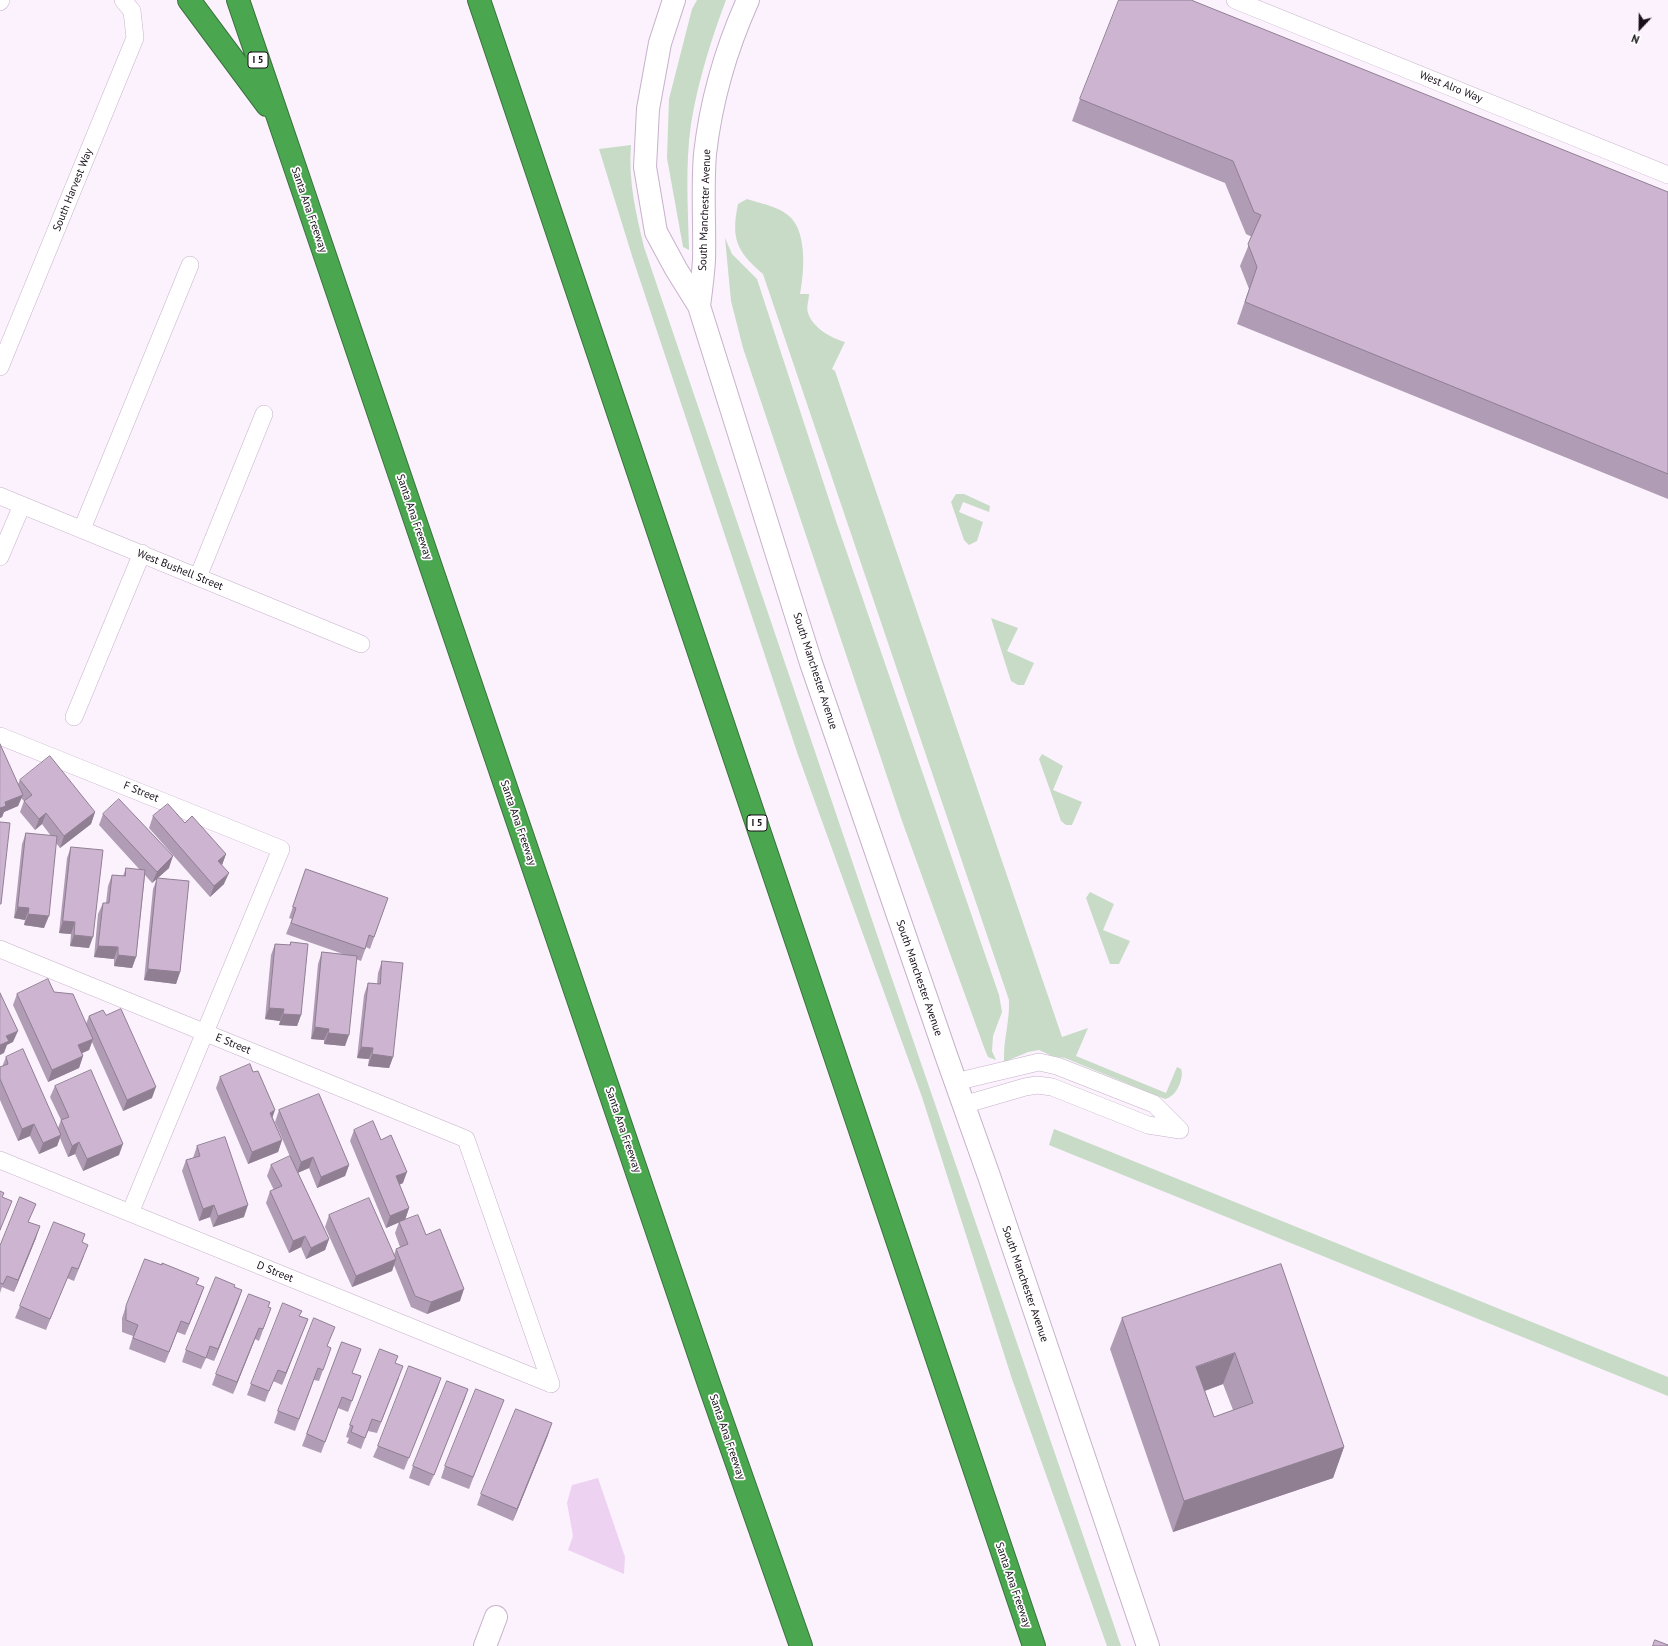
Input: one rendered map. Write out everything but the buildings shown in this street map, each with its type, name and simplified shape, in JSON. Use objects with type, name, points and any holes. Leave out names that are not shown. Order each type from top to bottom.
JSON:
[{"type":"highway","points":[[189,0],[278,120]]},
{"type":"highway","name":"Santa Ana Freeway","points":[[238,0],[710,1387],[800,1646]]},
{"type":"highway","name":"Santa Ana Freeway","points":[[479,0],[1034,1646]]},
{"type":"street","name":"South Manchester Avenue","points":[[674,0],[660,43],[648,109],[645,167],[656,232],[676,269],[700,306],[811,663],[994,1191],[1148,1646]]},
{"type":"street","name":"South Manchester Avenue","points":[[700,306],[704,261],[703,209],[705,155],[711,110],[734,30],[748,0]]},
{"type":"street","points":[[485,1646],[496,1617]]},
{"type":"lane","name":"West Alro Way","points":[[1235,0],[1668,174]]},
{"type":"lane","name":"South Harvest Way","points":[[0,367],[135,38],[127,6]]},
{"type":"lane","points":[[82,529],[190,265]]},
{"type":"lane","points":[[198,577],[264,414]]},
{"type":"lane","name":"West Bushell Street","points":[[0,496],[361,644]]},
{"type":"lane","points":[[0,557],[22,504]]},
{"type":"lane","points":[[74,717],[142,553]]},
{"type":"lane","name":"F Street","points":[[0,736],[281,849],[205,1032]]},
{"type":"lane","name":"E Street","points":[[0,949],[466,1139],[551,1384]]},
{"type":"lane","points":[[130,1212],[205,1032]]},
{"type":"lane","points":[[955,1082],[1039,1062],[1057,1066],[1154,1104],[1180,1130],[1148,1125],[1064,1091],[1037,1085],[1025,1087],[963,1105]]},
{"type":"lane","name":"D Street","points":[[0,1160],[551,1384]]},
{"type":"green space","points":[[697,0],[726,0],[715,30],[697,92],[691,124],[687,171],[689,250],[683,247],[667,158],[669,99],[692,9]]},
{"type":"green space","points":[[631,145],[630,158],[632,184],[644,247],[888,967],[1121,1646],[1107,1646],[1012,1379],[922,1097],[798,755],[633,259],[599,149]]},
{"type":"green space","points":[[747,199],[765,204],[783,212],[792,219],[797,226],[803,255],[803,276],[800,294],[809,294],[807,311],[810,318],[818,328],[834,338],[845,342],[832,369],[835,371],[1062,1037],[1088,1028],[1076,1056],[1166,1093],[1177,1067],[1181,1069],[1182,1076],[1180,1084],[1174,1094],[1169,1098],[1165,1099],[1065,1058],[1052,1056],[1039,1050],[1028,1052],[1004,1062],[1004,1046],[1009,1000],[763,274],[741,251],[738,243],[735,226],[738,204]]},
{"type":"green space","points":[[725,238],[732,254],[757,279],[836,521],[999,995],[1002,1012],[993,1036],[992,1051],[996,1060],[988,1057],[985,1050],[902,821],[743,348],[731,301]]},
{"type":"green space","points":[[956,494],[964,494],[990,506],[989,512],[963,502],[959,512],[983,522],[977,541],[969,545],[964,540],[951,502]]},
{"type":"green space","points":[[991,618],[1018,628],[1007,651],[1034,663],[1024,685],[1018,685],[1011,681]]},
{"type":"green space","points":[[1042,754],[1063,766],[1053,790],[1082,802],[1072,825],[1066,825],[1061,821],[1039,759]]},
{"type":"green space","points":[[1090,892],[1114,904],[1103,930],[1130,941],[1119,964],[1110,964],[1086,898]]},
{"type":"green space","points":[[1054,1129],[1668,1377],[1668,1396],[1049,1145]]},
{"type":"shaded area","points":[[598,1478],[625,1557],[624,1574],[568,1550],[573,1536],[567,1503],[572,1485]]}]
